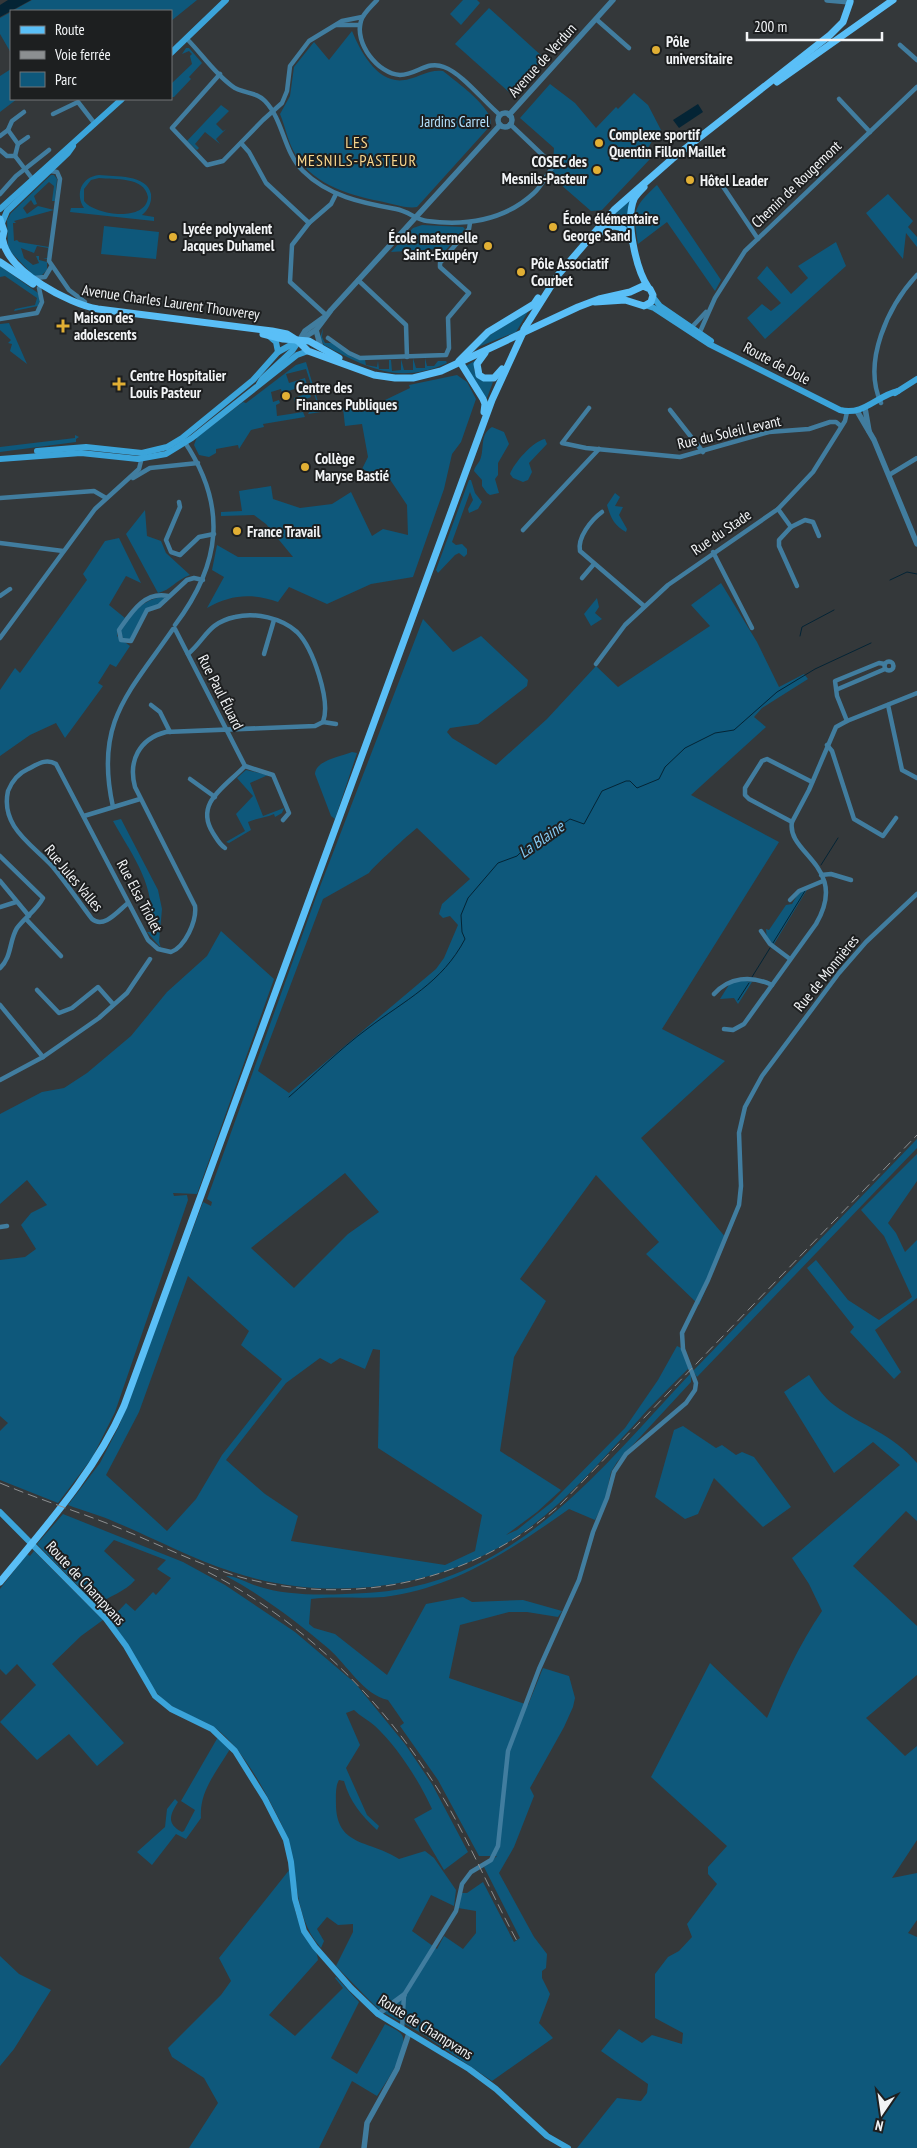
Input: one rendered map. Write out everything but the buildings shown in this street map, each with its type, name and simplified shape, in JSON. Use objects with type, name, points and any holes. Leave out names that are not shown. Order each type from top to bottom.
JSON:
[{"type":"main road","points":[[172,52],[226,0]]},
{"type":"main road","points":[[472,454],[485,404],[458,363],[488,332],[534,304],[614,210],[672,159],[893,0]]},
{"type":"main road","points":[[700,138],[830,35],[843,22],[850,1]]},
{"type":"main road","points":[[2,244],[1,221],[7,211],[64,149],[73,144],[121,100]]},
{"type":"main road","points":[[0,209],[48,172],[68,153],[73,144]]},
{"type":"main road","points":[[635,301],[637,262],[630,220],[634,199],[672,159]]},
{"type":"main road","points":[[488,350],[478,361],[476,369],[479,375],[487,379],[499,374],[545,294],[560,273],[569,266],[600,231],[609,227],[619,227],[626,230],[634,243]]},
{"type":"main road","name":"Avenue Charles Laurent Thouverey","points":[[2,244],[7,252],[33,278],[60,297],[84,306],[287,334],[308,351],[378,376],[401,379],[425,376],[458,363],[595,302]]},
{"type":"main road","name":"Avenue Charles Laurent Thouverey","points":[[0,262],[64,303],[89,312],[309,341],[355,368]]},
{"type":"main road","points":[[595,302],[622,300],[635,301],[645,305],[651,302],[653,297],[637,262]]},
{"type":"main road","points":[[595,302],[635,290],[641,286],[648,287]]},
{"type":"main road","name":"Route de Dole","points":[[653,297],[658,304],[689,330]]},
{"type":"main road","name":"Route de Dole","points":[[645,305],[654,308],[723,350],[818,401],[847,414],[865,410],[917,379]]},
{"type":"main road","points":[[268,335],[276,342],[278,352]]},
{"type":"main road","points":[[258,385],[262,378],[292,351],[298,341]]},
{"type":"main road","points":[[184,441],[253,380],[278,352],[298,341],[328,352]]},
{"type":"main road","points":[[0,458],[74,447],[142,458],[184,441],[297,356],[308,351]]},
{"type":"main road","points":[[0,1582],[99,1456],[130,1392],[472,454],[512,353]]},
{"type":"main road","name":"Route de Champvans","points":[[0,1512],[106,1619],[126,1646],[155,1696],[171,1709],[212,1729],[235,1751],[265,1799],[286,1840],[291,1862],[295,1899],[304,1931],[337,1973],[378,2014],[482,2078],[547,2136],[568,2148]]},
{"type":"street","points":[[377,0],[362,17],[360,25],[365,48],[372,58],[384,69],[400,75],[432,65],[445,67],[500,116]]},
{"type":"street","points":[[828,0],[850,1]]},
{"type":"street","name":"Avenue de Verdun","points":[[509,115],[611,1]]},
{"type":"street","points":[[220,74],[172,128],[207,166],[223,161],[282,104],[286,96],[292,62],[312,39],[334,25],[350,18],[362,17]]},
{"type":"street","points":[[596,19],[629,48]]},
{"type":"street","points":[[334,25],[360,25]]},
{"type":"street","points":[[187,39],[236,88],[258,95],[274,111],[288,151],[296,163],[315,182],[336,194],[407,211],[426,221],[470,223],[497,216],[529,197],[540,186],[554,166],[510,124],[509,115],[504,113],[500,116],[498,120],[500,125]]},
{"type":"street","points":[[900,45],[917,60]]},
{"type":"street","name":"Chemin de Rougemont","points":[[698,336],[707,311],[738,259],[917,87]]},
{"type":"street","points":[[839,99],[870,132]]},
{"type":"street","points":[[53,114],[78,102],[96,124]]},
{"type":"street","points":[[0,136],[8,130],[12,121],[24,112]]},
{"type":"street","points":[[500,125],[510,124]]},
{"type":"street","points":[[298,341],[316,330],[326,315],[500,125]]},
{"type":"street","points":[[8,130],[18,144]]},
{"type":"street","points":[[15,156],[18,144],[28,137]]},
{"type":"street","points":[[241,143],[249,152],[266,183],[310,223]]},
{"type":"street","points":[[0,150],[2,156],[15,156]]},
{"type":"street","points":[[0,194],[16,176],[49,150]]},
{"type":"street","points":[[15,156],[34,181]]},
{"type":"street","points":[[48,172],[57,172],[60,177],[48,261],[69,290],[85,302],[84,306]]},
{"type":"street","points":[[722,185],[758,239]]},
{"type":"street","points":[[326,315],[290,282],[292,245],[310,223],[331,204],[336,194]]},
{"type":"street","points":[[328,338],[356,357],[444,355],[449,351],[448,318],[469,293],[440,267],[440,263],[469,230],[470,223]]},
{"type":"street","points":[[33,278],[44,278],[51,267]]},
{"type":"street","points":[[880,401],[875,386],[874,370],[884,330],[900,296],[917,275]]},
{"type":"street","points":[[358,280],[406,325],[408,356]]},
{"type":"street","points":[[0,318],[37,313],[42,302],[39,288]]},
{"type":"street","name":"Chemin de Rougemont","points":[[689,330],[707,311]]},
{"type":"street","points":[[298,341],[305,331],[326,315]]},
{"type":"street","points":[[316,330],[321,348]]},
{"type":"street","name":"Rue du Soleil Levant","points":[[589,408],[562,442],[599,449],[672,457],[703,452],[769,432],[809,429],[830,422],[841,426]]},
{"type":"street","points":[[670,410],[703,452]]},
{"type":"street","points":[[865,410],[869,430]]},
{"type":"street","points":[[858,413],[869,430],[916,540]]},
{"type":"street","name":"Rue du Stade","points":[[596,664],[625,626],[644,606],[683,572],[778,509],[813,472],[847,414]]},
{"type":"street","points":[[113,807],[107,762],[113,725],[127,693],[175,628],[192,601],[209,564],[214,534],[212,502],[198,463],[184,441]]},
{"type":"street","points":[[524,530],[599,449]]},
{"type":"street","points":[[142,458],[150,468]]},
{"type":"street","points":[[130,479],[139,469],[142,458]]},
{"type":"street","points":[[889,475],[917,458]]},
{"type":"street","points":[[0,638],[94,509],[106,498],[130,479],[150,468],[198,463]]},
{"type":"street","points":[[0,498],[94,491],[106,498]]},
{"type":"street","points":[[179,502],[180,507],[166,540],[167,546],[172,553],[180,555],[199,537],[214,534]]},
{"type":"street","points":[[778,509],[791,527]]},
{"type":"street","points":[[602,512],[588,527],[580,546],[581,553],[644,606]]},
{"type":"street","points":[[797,586],[779,544],[781,537],[791,527],[805,520],[813,522],[819,536]]},
{"type":"street","points":[[0,543],[63,551]]},
{"type":"street","name":"Rue du Stade","points":[[713,552],[752,628]]},
{"type":"street","points":[[582,578],[594,564]]},
{"type":"street","points":[[168,596],[151,597],[140,602],[120,630],[121,640],[131,641],[145,612],[159,606],[187,580],[194,578],[203,580]]},
{"type":"street","points":[[0,596],[10,589]]},
{"type":"street","points":[[188,654],[208,630],[227,619],[252,615],[274,620],[297,633],[317,669],[323,686],[324,722]]},
{"type":"street","points":[[264,654],[274,620]]},
{"type":"street","name":"Rue Paul Éluard","points":[[175,628],[245,766]]},
{"type":"street","points":[[838,689],[885,666],[879,663],[834,682],[838,689],[837,696],[847,720]]},
{"type":"street","points":[[724,1029],[730,1030],[741,1026],[822,914],[826,894],[821,875],[796,840],[791,829],[792,822],[812,782],[834,729],[847,720],[917,693]]},
{"type":"street","points":[[151,705],[160,712],[170,732]]},
{"type":"street","points":[[888,705],[902,770],[917,778]]},
{"type":"street","points":[[226,729],[316,726],[324,722],[336,724]]},
{"type":"street","name":"Rue Elsa Triolet","points":[[84,816],[148,940],[165,952],[174,952],[192,926],[196,915],[194,902],[140,799],[133,780],[134,759],[148,740],[170,732],[226,729]]},
{"type":"street","points":[[827,744],[832,751],[854,819],[883,836],[896,818]]},
{"type":"street","points":[[792,822],[748,800],[745,795],[745,788],[762,761],[767,758],[812,782]]},
{"type":"street","name":"Rue Jules Valles","points":[[84,816],[58,767],[50,761],[42,762],[24,771],[12,782],[7,793],[6,811],[11,826],[53,868],[92,919],[98,923],[104,922],[128,904]]},
{"type":"street","points":[[225,848],[219,844],[206,822],[207,807],[214,797],[245,766],[273,775],[289,814],[283,820]]},
{"type":"street","points":[[190,779],[214,797]]},
{"type":"street","points":[[84,816],[140,799]]},
{"type":"street","points":[[0,856],[42,895],[39,906],[17,929],[8,959],[0,968]]},
{"type":"street","points":[[821,875],[831,874],[851,880]]},
{"type":"street","points":[[790,900],[799,891],[823,881]]},
{"type":"street","points":[[0,882],[61,956]]},
{"type":"street","name":"Rue de Monnières","points":[[404,1995],[456,1911],[464,1880],[484,1865],[496,1852],[502,1826],[508,1751],[539,1669],[579,1580],[614,1472],[626,1454],[686,1403],[695,1390],[696,1383],[683,1349],[682,1333],[708,1280],[738,1205],[741,1186],[740,1121],[762,1076],[848,962],[917,894]]},
{"type":"street","points":[[0,907],[16,902]]},
{"type":"street","points":[[761,931],[770,944],[790,959]]},
{"type":"street","points":[[0,1080],[43,1057],[92,1023],[127,993],[150,959]]},
{"type":"street","points":[[714,994],[723,984],[739,979],[772,985]]},
{"type":"street","points":[[37,990],[59,1013],[72,1008],[98,987],[114,1004]]},
{"type":"street","points":[[0,1005],[43,1057]]},
{"type":"street","points":[[0,1227],[7,1226]]},
{"type":"street","points":[[378,2014],[404,1995]]},
{"type":"street","points":[[402,2030],[404,1995]]},
{"type":"street","points":[[364,2148],[367,2123],[397,2069],[408,2033]]},
{"type":"green space","points":[[32,0],[197,0],[172,20],[172,10],[14,10]]},
{"type":"green space","points":[[463,0],[477,0],[480,3],[461,25],[450,14]]},
{"type":"green space","points":[[489,8],[544,58],[511,94],[455,44]]},
{"type":"green space","points":[[10,13],[10,51],[0,34],[0,18]]},
{"type":"green space","name":"Jardins Carrel","points":[[352,31],[366,58],[381,74],[399,80],[409,79],[430,72],[443,71],[474,96],[487,112],[490,119],[490,126],[417,207],[403,207],[354,195],[330,185],[309,171],[300,161],[289,141],[280,114],[290,96],[294,67],[314,42],[329,60]]},
{"type":"green space","points":[[186,48],[189,48],[202,63],[189,77],[191,79],[172,97],[172,83],[192,64],[190,56],[192,54],[189,51],[182,54]]},
{"type":"green space","points":[[10,70],[10,100],[16,100],[0,112],[0,76]]},
{"type":"green space","name":"Complexe sportif Quentin Fillon Maillet","points":[[550,84],[575,103],[596,128],[616,107],[618,109],[634,93],[648,105],[661,130],[644,153],[650,159],[602,210],[591,211],[552,177],[554,148],[520,118]]},
{"type":"green space","points":[[221,105],[229,111],[216,124],[223,131],[226,129],[216,139],[220,144],[205,132],[195,144],[199,148],[197,150],[187,141]]},
{"type":"green space","points":[[51,175],[54,175],[57,179],[55,201],[52,201],[54,186],[49,182],[34,196],[37,204],[34,205],[31,200],[23,208],[27,214],[38,206],[54,210],[14,221],[16,223],[13,223],[14,241],[49,247],[47,259],[43,258],[47,258],[48,248],[37,246],[34,253],[21,248],[24,258],[33,265],[39,263],[36,256],[39,256],[39,260],[47,262],[47,270],[40,277],[34,276],[8,249],[7,220],[11,213]]},
{"type":"green space","points":[[93,176],[130,178],[143,183],[151,194],[151,200],[142,215],[154,217],[154,221],[70,212],[71,208],[84,208],[80,197],[81,187]],"holes":[[[99,178],[128,180],[141,185],[148,197],[145,205],[139,211],[119,214],[108,213],[90,206],[84,201],[84,189],[91,180]]]},
{"type":"green space","points":[[657,185],[721,280],[715,291],[667,222],[638,244],[635,225],[636,211],[643,199]]},
{"type":"green space","points":[[888,194],[913,221],[908,227],[917,237],[917,247],[906,233],[903,259],[866,213]]},
{"type":"green space","points":[[631,198],[628,214],[629,228],[605,224]]},
{"type":"green space","points":[[422,225],[463,227],[465,229],[444,252],[437,249],[391,252],[413,228]]},
{"type":"green space","points":[[104,226],[159,232],[156,259],[101,254]]},
{"type":"green space","points":[[836,242],[846,266],[765,339],[747,318],[762,304],[771,311],[781,303],[757,278],[767,266],[791,294],[808,278],[798,266]]},
{"type":"green space","points":[[0,266],[38,293],[40,299],[38,306],[14,311],[15,309],[35,305],[37,298],[5,276],[0,277]]},
{"type":"green space","points":[[529,310],[516,332],[473,349],[487,337]]},
{"type":"green space","points":[[9,323],[27,364],[10,351],[12,344],[8,343],[11,340],[0,330],[0,324]]},
{"type":"green space","points":[[323,328],[322,337],[325,343],[333,343],[352,357],[365,360],[366,365],[377,367],[378,361],[379,369],[389,369],[389,360],[391,360],[392,371],[401,370],[401,359],[404,370],[413,370],[413,358],[416,368],[425,368],[425,358],[427,366],[434,366],[438,361],[446,361],[447,363],[413,373],[398,373],[369,367],[324,345],[320,338]]},
{"type":"green space","points":[[476,360],[474,369],[476,375],[493,382],[487,398],[466,366]]},
{"type":"green space","points":[[306,362],[321,412],[308,414],[311,409],[318,406],[306,369],[286,374],[289,383],[305,378],[311,397],[295,403],[294,398],[306,394],[304,386],[282,393],[281,389],[271,392],[273,402],[279,400],[280,403],[276,405],[277,416],[303,412],[305,417],[263,424],[264,427],[251,430],[239,449],[238,445],[216,449],[216,453],[209,457],[199,455],[194,445],[197,437],[296,365]]},
{"type":"green space","points":[[457,375],[467,382],[476,399],[461,442],[452,454],[444,489],[413,577],[371,584],[327,604],[289,587],[278,602],[260,597],[242,596],[216,603],[207,608],[224,577],[212,570],[217,545],[238,557],[293,557],[266,524],[254,515],[221,516],[221,512],[242,511],[239,491],[271,486],[273,499],[300,508],[332,504],[351,492],[372,536],[383,529],[408,535],[407,505],[391,481],[362,469],[368,457],[362,424],[345,426],[343,408],[383,401],[410,388],[409,385]]},
{"type":"green space","points":[[492,427],[504,432],[509,444],[498,463],[498,475],[495,479],[499,493],[490,495],[482,486],[482,480],[474,471],[480,460],[485,434]]},
{"type":"green space","points":[[75,435],[79,437],[76,439],[76,442],[0,452],[0,447],[75,438]]},
{"type":"green space","points":[[545,439],[547,444],[529,463],[532,472],[528,480],[523,482],[513,478],[510,474],[520,459],[535,444]]},
{"type":"green space","points":[[469,480],[471,480],[475,493],[482,502],[478,509],[469,513],[468,509],[473,500],[470,492],[452,542],[456,545],[462,544],[467,549],[467,554],[464,557],[459,553],[455,555],[438,573],[436,570]]},
{"type":"green space","points":[[615,493],[620,497],[615,506],[623,507],[619,515],[627,529],[626,532],[618,527],[613,520],[607,505]]},
{"type":"green space","points":[[145,510],[147,536],[161,541],[166,553],[190,575],[167,590],[158,593],[126,534]]},
{"type":"green space","points":[[119,538],[141,583],[126,576],[109,605],[125,618],[118,629],[117,636],[130,646],[116,667],[110,664],[98,683],[103,686],[65,738],[56,723],[30,735],[0,756],[0,690],[15,668],[20,673],[87,580],[83,574],[105,541]]},
{"type":"green space","points":[[721,583],[757,642],[779,687],[804,674],[808,679],[762,708],[754,717],[766,727],[691,795],[779,842],[662,1029],[725,1061],[641,1138],[727,1239],[699,1305],[646,1254],[659,1242],[596,1175],[520,1279],[546,1301],[514,1357],[500,1451],[561,1490],[537,1512],[506,1535],[517,1530],[552,1502],[625,1428],[658,1380],[677,1346],[681,1348],[689,1368],[576,1487],[528,1529],[478,1558],[445,1571],[410,1581],[338,1589],[302,1587],[267,1581],[218,1567],[109,1520],[68,1505],[100,1463],[119,1426],[203,1202],[211,1206],[212,1202],[207,1199],[316,897],[423,619],[453,652],[481,636],[528,680],[527,686],[478,724],[450,728],[447,732],[452,738],[496,765],[547,719],[596,666],[618,687],[710,626],[691,605]],"holes":[[[417,828],[470,879],[442,904],[439,914],[443,918],[450,916],[458,925],[444,958],[436,969],[289,1093],[258,1071],[323,899],[369,873]],[[345,1173],[379,1212],[348,1234],[294,1288],[251,1248]],[[188,1276],[249,1331],[241,1345],[282,1379],[222,1455],[196,1499],[167,1531],[106,1475],[139,1412]],[[373,1349],[380,1350],[378,1448],[482,1515],[475,1551],[445,1565],[291,1541],[298,1516],[265,1494],[226,1460],[286,1383],[320,1358],[331,1364],[340,1358],[365,1369]]]},
{"type":"green space","points":[[165,597],[159,604],[145,610],[130,639],[124,640],[120,632],[133,613],[150,600]]},
{"type":"green space","points":[[597,598],[599,607],[595,613],[602,619],[591,626],[584,614]]},
{"type":"green space","points":[[352,752],[357,753],[335,819],[331,816],[315,774],[316,769],[324,762]]},
{"type":"green space","points":[[246,770],[268,775],[250,783],[263,816],[284,808],[282,813],[275,817],[274,814],[248,822],[251,830],[229,843],[226,842],[245,831],[236,814],[253,796],[237,778]]},
{"type":"green space","points":[[121,819],[158,890],[162,909],[159,942],[161,948],[147,932],[152,932],[150,899],[142,873],[113,821]]},
{"type":"green space","points":[[808,888],[774,944],[777,948],[767,939],[766,929],[769,930],[786,905],[792,904],[798,894]]},
{"type":"green space","points":[[221,931],[274,979],[197,1194],[173,1193],[174,1196],[187,1195],[188,1200],[115,1412],[92,1458],[58,1503],[0,1480],[0,1431],[8,1423],[0,1416],[0,1260],[25,1257],[36,1249],[21,1225],[31,1213],[47,1205],[27,1180],[0,1204],[0,1114],[42,1092],[64,1088],[87,1073],[131,1036],[167,992],[207,956]]},
{"type":"green space","points":[[740,980],[752,982],[738,1004],[734,998],[720,999],[730,983]]},
{"type":"green space","points":[[917,1139],[917,1148],[697,1377],[693,1371]]},
{"type":"green space","points":[[917,1154],[917,1181],[888,1223],[896,1233],[905,1252],[917,1240],[917,1298],[875,1330],[901,1372],[894,1379],[850,1332],[854,1327],[807,1268],[816,1260],[848,1300],[879,1320],[912,1297],[884,1236],[861,1210]]},
{"type":"green space","points":[[691,1373],[691,1382],[617,1462],[611,1472],[605,1500],[595,1520],[569,1509],[527,1538],[482,1565],[458,1576],[410,1593],[384,1597],[311,1599],[309,1624],[314,1628],[335,1634],[387,1675],[426,1604],[463,1597],[472,1602],[523,1600],[562,1611],[558,1617],[527,1612],[509,1612],[460,1625],[449,1678],[528,1705],[543,1668],[569,1676],[575,1698],[564,1727],[530,1788],[534,1796],[514,1847],[499,1873],[534,1937],[547,1954],[546,1968],[542,1971],[542,1978],[550,1994],[539,2023],[553,2038],[492,2081],[421,2033],[379,2010],[336,1966],[353,1932],[353,1924],[338,1925],[327,1917],[317,1929],[324,1941],[321,1948],[311,1934],[304,1919],[286,1837],[274,1809],[252,1770],[225,1736],[215,1728],[177,1709],[163,1699],[150,1685],[138,1667],[110,1620],[126,1603],[135,1611],[153,1592],[156,1595],[171,1578],[157,1569],[166,1560],[114,1540],[104,1551],[135,1580],[127,1588],[97,1605],[37,1544],[63,1514],[183,1562],[225,1585],[295,1632],[355,1683],[405,1744],[432,1784],[468,1852],[444,1870],[414,1819],[432,1809],[421,1787],[399,1753],[375,1726],[354,1710],[346,1713],[360,1745],[346,1768],[367,1815],[379,1826],[377,1830],[361,1813],[349,1795],[344,1781],[339,1780],[336,1789],[336,1807],[338,1820],[343,1829],[357,1841],[399,1859],[425,1851],[434,1858],[456,1890],[454,1906],[431,1895],[412,1931],[437,1949],[444,1936],[463,1949],[476,1933],[476,1911],[458,1908],[461,1893],[467,1893],[483,1882],[514,1942],[520,1938],[484,1867],[497,1856],[479,1856],[438,1780],[400,1726],[404,1723],[388,1700],[371,1692],[356,1679],[329,1649],[292,1619],[226,1576],[270,1590],[297,1594],[339,1594],[366,1593],[419,1585],[466,1569],[510,1546],[549,1517],[622,1448]]},
{"type":"green space","points":[[809,1375],[830,1402],[898,1444],[917,1463],[917,1521],[906,1511],[853,1566],[917,1626],[917,1675],[866,1718],[905,1756],[917,1746],[917,1840],[892,1878],[917,1873],[917,1920],[908,1933],[917,1937],[917,2148],[577,2148],[617,2098],[641,2101],[647,2093],[648,2084],[601,2051],[619,2029],[642,2043],[652,2035],[682,2044],[683,2033],[655,2018],[655,1974],[668,1957],[679,1951],[692,1937],[687,1924],[717,1884],[708,1874],[708,1867],[727,1846],[651,1777],[710,1663],[767,1718],[792,1663],[822,1611],[809,1584],[792,1558],[900,1465],[873,1442],[834,1473],[784,1392]]},
{"type":"green space","points":[[683,1426],[716,1448],[722,1445],[736,1455],[742,1452],[754,1457],[791,1507],[763,1527],[714,1478],[698,1514],[685,1519],[655,1497],[674,1430]]},
{"type":"green space","points":[[34,1551],[103,1620],[81,1636],[52,1664],[124,1743],[97,1766],[69,1734],[37,1760],[0,1722],[36,1685],[17,1664],[6,1675],[0,1669],[0,1589],[27,1554],[30,1556]]},
{"type":"green space","points":[[218,1737],[230,1749],[206,1790],[201,1808],[201,1818],[186,1839],[176,1834],[152,1865],[137,1852],[165,1827],[167,1809],[175,1799],[178,1802],[171,1816],[172,1823],[177,1829],[182,1832],[184,1831],[195,1810],[181,1801]]},
{"type":"green space","points":[[290,1869],[297,1917],[315,1950],[318,1960],[269,2015],[295,2036],[343,1988],[336,1977],[359,2002],[331,2058],[357,2074],[385,2024],[402,2035],[404,2041],[400,2057],[377,2096],[352,2081],[319,2148],[189,2148],[218,2103],[204,2078],[172,2057],[168,2048],[221,1995],[231,1981],[219,1958]]},
{"type":"green space","points":[[0,1956],[19,1974],[51,1990],[14,2049],[0,2066]]},
{"type":"shaded area","points":[[8,0],[31,0],[0,17],[0,5]]},
{"type":"shaded area","points":[[698,104],[703,112],[679,128],[673,120]]},
{"type":"waterway","name":"La Blaine","points":[[890,580],[907,572],[917,574]]},
{"type":"waterway","name":"La Blaine","points":[[800,636],[802,627],[834,610]]},
{"type":"waterway","name":"La Blaine","points":[[289,1097],[347,1045],[422,990],[445,968],[465,939],[462,932],[461,915],[468,898],[498,863],[517,856],[530,843],[547,835],[570,819],[584,824],[602,791],[626,781],[630,781],[637,788],[659,779],[665,767],[685,748],[715,733],[734,730],[777,692],[815,669],[871,643]]},
{"type":"waterway","points":[[821,865],[838,838]]},
{"type":"waterway","points":[[773,943],[805,891]]},
{"type":"waterway","points":[[752,977],[770,948]]},
{"type":"waterway","points":[[738,1000],[749,983]]},
{"type":"railway","points":[[0,1483],[114,1526],[224,1572],[283,1586],[325,1590],[368,1588],[409,1582],[450,1570],[489,1553],[526,1531],[560,1505],[917,1135]]},
{"type":"railway","points":[[208,1572],[245,1593],[280,1617],[313,1643],[373,1702],[400,1735],[448,1806],[517,1941]]},
{"type":"place","name":"Pôle universitaire","points":[[656,50]]},
{"type":"place","name":"Complexe sportif Quentin Fillon Maillet","points":[[599,143]]},
{"type":"place","name":"COSEC des Mesnils-Pasteur","points":[[597,170]]},
{"type":"place","name":"Hôtel Leader","points":[[690,180]]},
{"type":"place","name":"École élémentaire George Sand","points":[[553,227]]},
{"type":"place","name":"Lycée polyvalent Jacques Duhamel","points":[[173,237]]},
{"type":"place","name":"École maternelle Saint-Exupéry","points":[[488,246]]},
{"type":"place","name":"Pôle Associatif Courbet","points":[[521,272]]},
{"type":"place","name":"Maison des adolescents","points":[[63,326]]},
{"type":"place","name":"Centre Hospitalier Louis Pasteur","points":[[119,384]]},
{"type":"place","name":"Centre des Finances Publiques","points":[[286,396]]},
{"type":"place","name":"Collège Maryse Bastié","points":[[305,467]]},
{"type":"place","name":"France Travail","points":[[237,531]]},
{"type":"district","name":"LES MESNILS-PASTEUR","points":[[357,151]]}]
